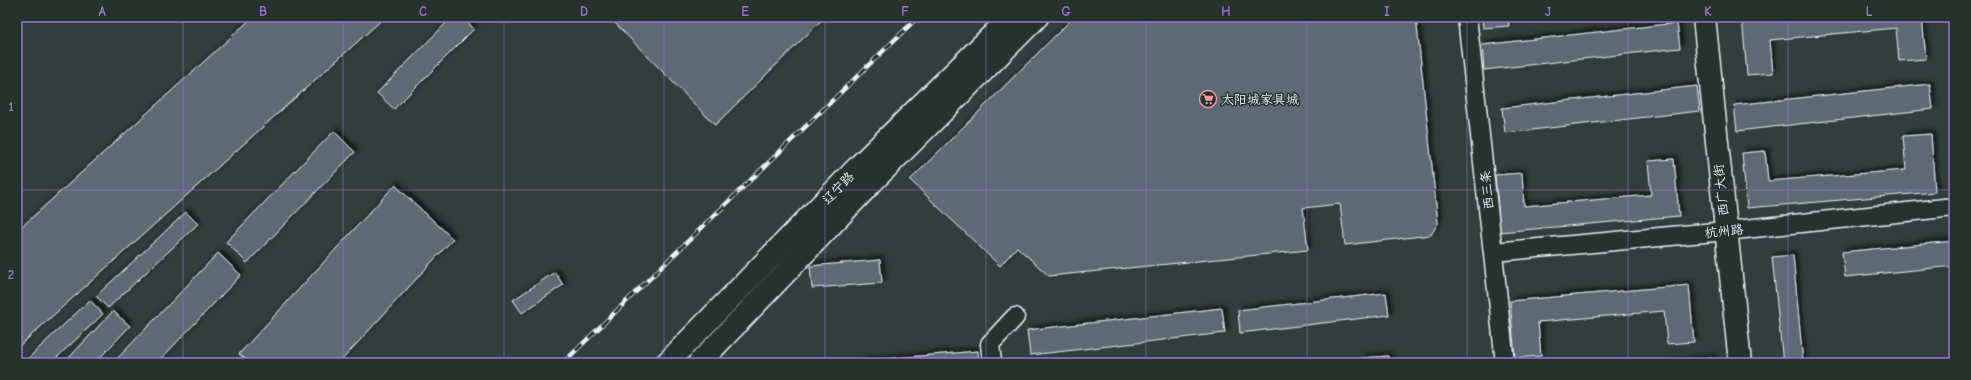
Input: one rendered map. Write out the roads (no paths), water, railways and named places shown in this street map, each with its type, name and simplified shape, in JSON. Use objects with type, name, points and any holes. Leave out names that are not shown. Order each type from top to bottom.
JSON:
[{"type":"main road","name":"辽宁路","points":[[668,363],[859,166],[1011,17]]},
{"type":"main road","name":"辽宁路","points":[[699,363],[873,181],[1037,17]]},
{"type":"main road","name":"西广大街","points":[[1704,17],[1733,230],[1740,363]]},
{"type":"main road","points":[[1719,17],[1733,230],[1753,363]]},
{"type":"street","name":"西三条","points":[[1467,17],[1505,363]]},
{"type":"street","name":"杭州路","points":[[1494,252],[1733,230],[1954,207]]},
{"type":"street","points":[[992,363],[990,344],[1015,317]]},
{"type":"railway","points":[[563,363],[918,17]]},
{"type":"place","name":"太阳城家具城","points":[[1208,99]]}]
